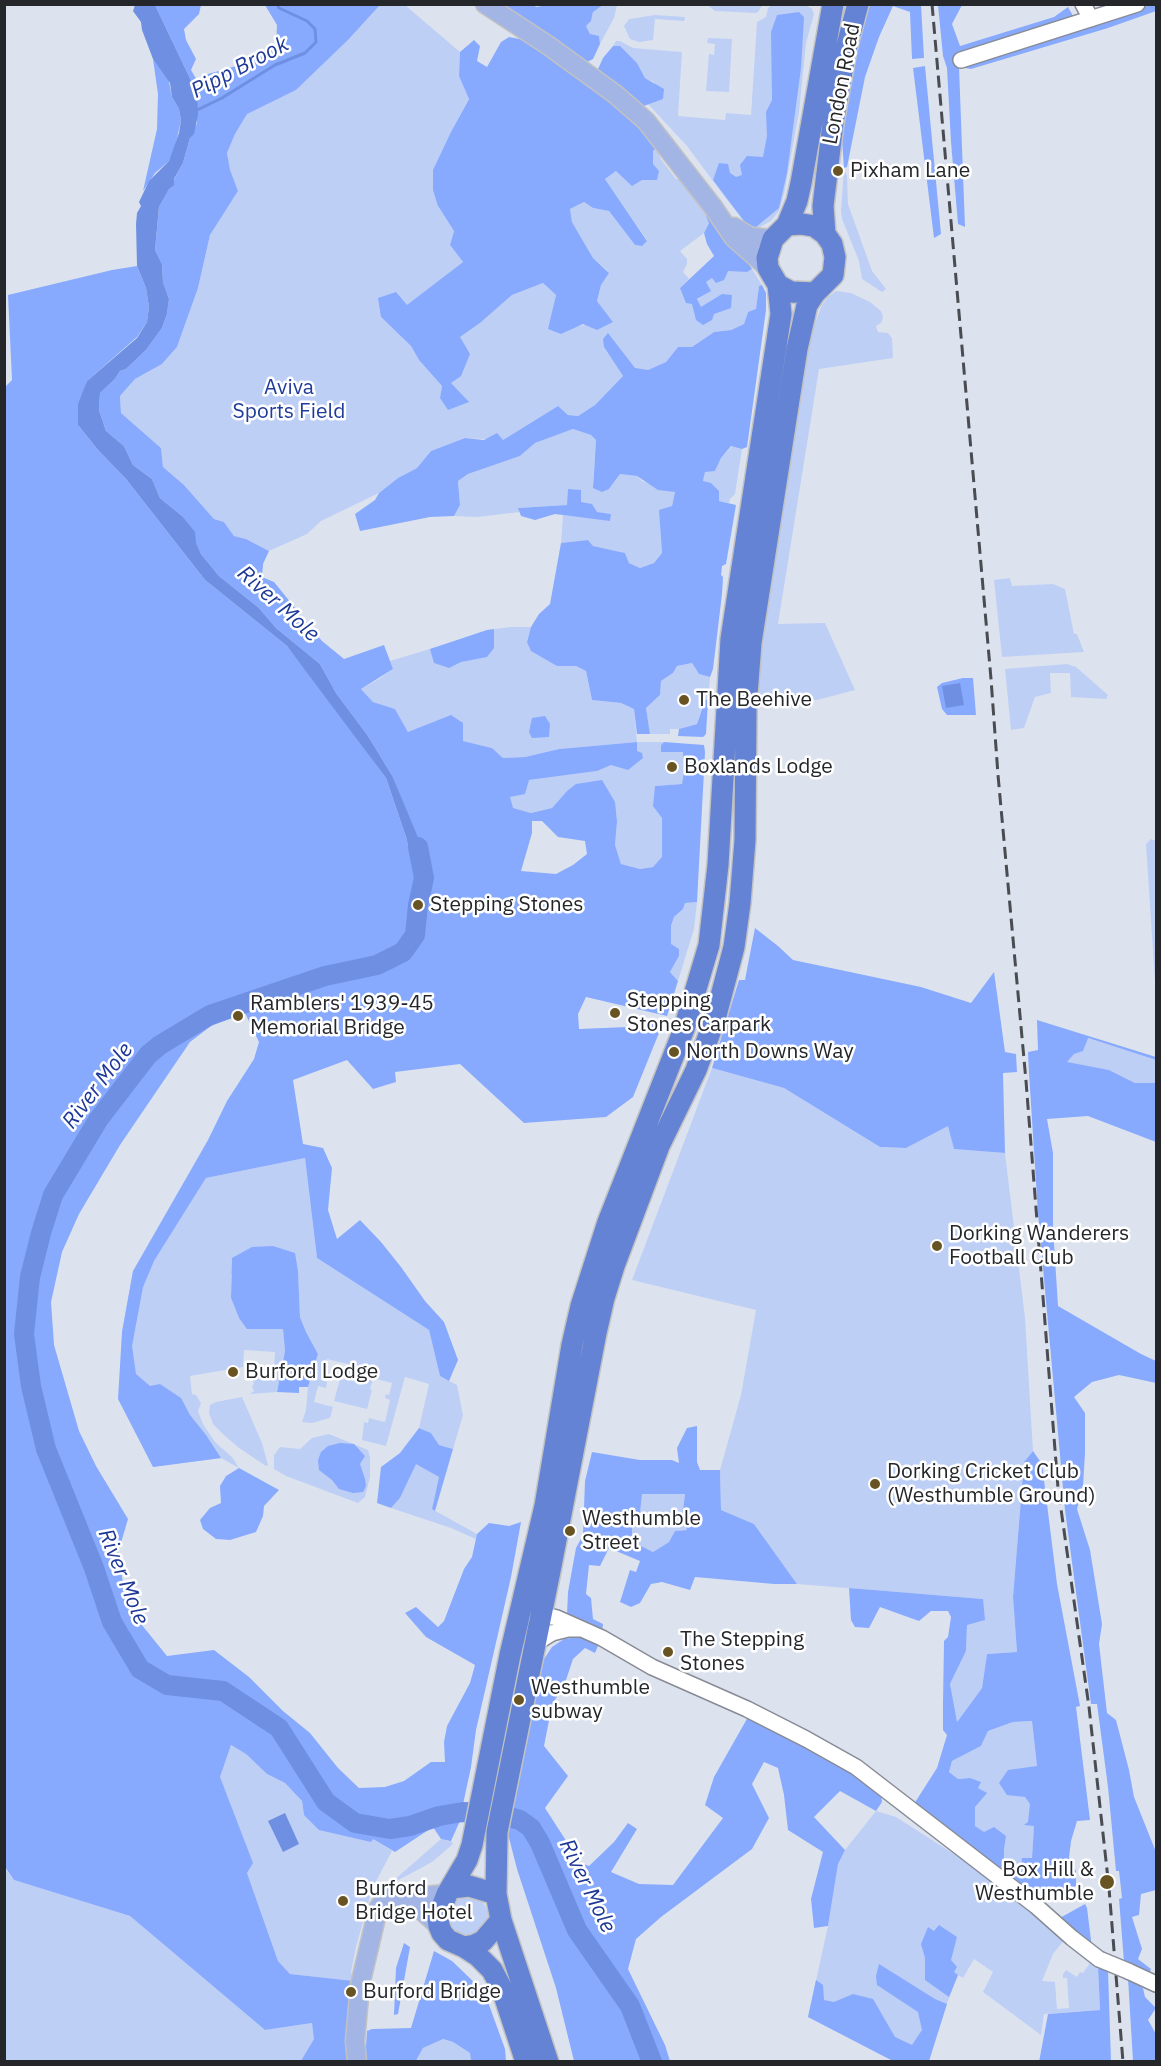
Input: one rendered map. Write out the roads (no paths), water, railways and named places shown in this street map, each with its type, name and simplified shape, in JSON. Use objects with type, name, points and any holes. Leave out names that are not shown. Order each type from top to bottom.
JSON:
[{"type":"highway","name":"London Road","points":[[780,232],[797,201],[833,4]]},
{"type":"highway","name":"London Road","points":[[825,234],[823,206],[833,123],[846,49],[858,4]]},
{"type":"highway","points":[[526,2061],[502,1989],[492,1970],[478,1956],[448,1940],[439,1926],[438,1917],[449,1891],[467,1860],[476,1827],[495,1785],[534,1644],[604,1298],[659,1146],[696,1070],[715,1019],[734,947],[745,840],[746,708],[751,643],[799,339],[807,305],[815,293],[833,275],[836,266],[832,243],[825,234],[814,226],[801,224],[780,232],[767,258],[781,314],[731,639],[718,865],[708,945],[702,974],[684,1029],[608,1221],[583,1297],[572,1345],[545,1506],[517,1628],[495,1785],[496,1894],[501,1920],[548,2061]]},
{"type":"highway","points":[[773,277],[790,292],[815,293]]},
{"type":"highway","points":[[449,1891],[469,1886],[496,1894]]},
{"type":"highway","points":[[464,1947],[475,1946],[483,1941],[501,1920]]},
{"type":"main road","points":[[485,4],[549,46],[615,94],[646,121],[713,207],[734,238],[773,277]]},
{"type":"main road","points":[[713,207],[741,232],[751,237],[780,232]]},
{"type":"main road","points":[[357,2061],[355,2041],[358,2005],[364,1964],[378,1909],[384,1899],[390,1895],[403,1893],[424,1896],[449,1891]]},
{"type":"main road","points":[[376,1920],[390,1908],[401,1904],[421,1910],[439,1926]]},
{"type":"street","points":[[1083,4],[1091,19]]},
{"type":"street","points":[[961,60],[1137,4]]},
{"type":"street","points":[[550,1571],[556,1607],[563,1620]]},
{"type":"street","points":[[517,1628],[529,1618],[541,1614],[563,1620],[602,1638],[652,1667],[747,1709],[856,1767],[1036,1906],[1100,1959],[1151,1982],[1156,1996]]},
{"type":"street","points":[[534,1644],[552,1633],[568,1629],[583,1629]]},
{"type":"waterway","name":"Pipp Brook","points":[[195,111],[222,98],[275,65],[305,53],[316,42],[315,29],[307,21],[279,8],[277,4]]},
{"type":"waterway","name":"River Mole","points":[[418,847],[424,878],[415,935],[403,952],[377,965],[325,976],[210,1015],[160,1045],[148,1055],[98,1120],[53,1195],[41,1233],[30,1277],[24,1334],[31,1386],[46,1449],[94,1568],[112,1622],[140,1669],[167,1685],[223,1691],[279,1728],[326,1802],[355,1823],[390,1829],[463,1812],[494,1813],[520,1820],[531,1828],[540,1843],[577,1930],[630,2006],[652,2062]]},
{"type":"railway","points":[[932,4],[1026,1081],[1058,1488],[1089,1707],[1109,1888],[1123,2062]]},
{"type":"place","name":"Pixham Lane","points":[[838,171]]},
{"type":"place","name":"The Beehive","points":[[684,700]]},
{"type":"place","name":"Boxlands Lodge","points":[[672,767]]},
{"type":"place","name":"Stepping Stones","points":[[418,905]]},
{"type":"place","name":"Stepping Stones Carpark","points":[[615,1013]]},
{"type":"place","name":"Ramblers' 1939-45 Memorial Bridge","points":[[238,1016]]},
{"type":"place","name":"North Downs Way","points":[[674,1052]]},
{"type":"place","name":"Dorking Wanderers Football Club","points":[[937,1246]]},
{"type":"place","name":"Burford Lodge","points":[[233,1372]]},
{"type":"place","name":"Dorking Cricket Club (Westhumble Ground)","points":[[875,1484]]},
{"type":"place","name":"Westhumble Street","points":[[570,1531]]},
{"type":"place","name":"The Stepping Stones","points":[[668,1652]]},
{"type":"place","name":"Westhumble subway","points":[[519,1700]]},
{"type":"place","name":"Box Hill & Westhumble","points":[[1107,1882]]},
{"type":"place","name":"Burford Bridge Hotel","points":[[343,1901]]},
{"type":"place","name":"Burford Bridge","points":[[351,1992]]},
{"type":"park label","name":"Aviva Sports Field","points":[[289,400]]}]
